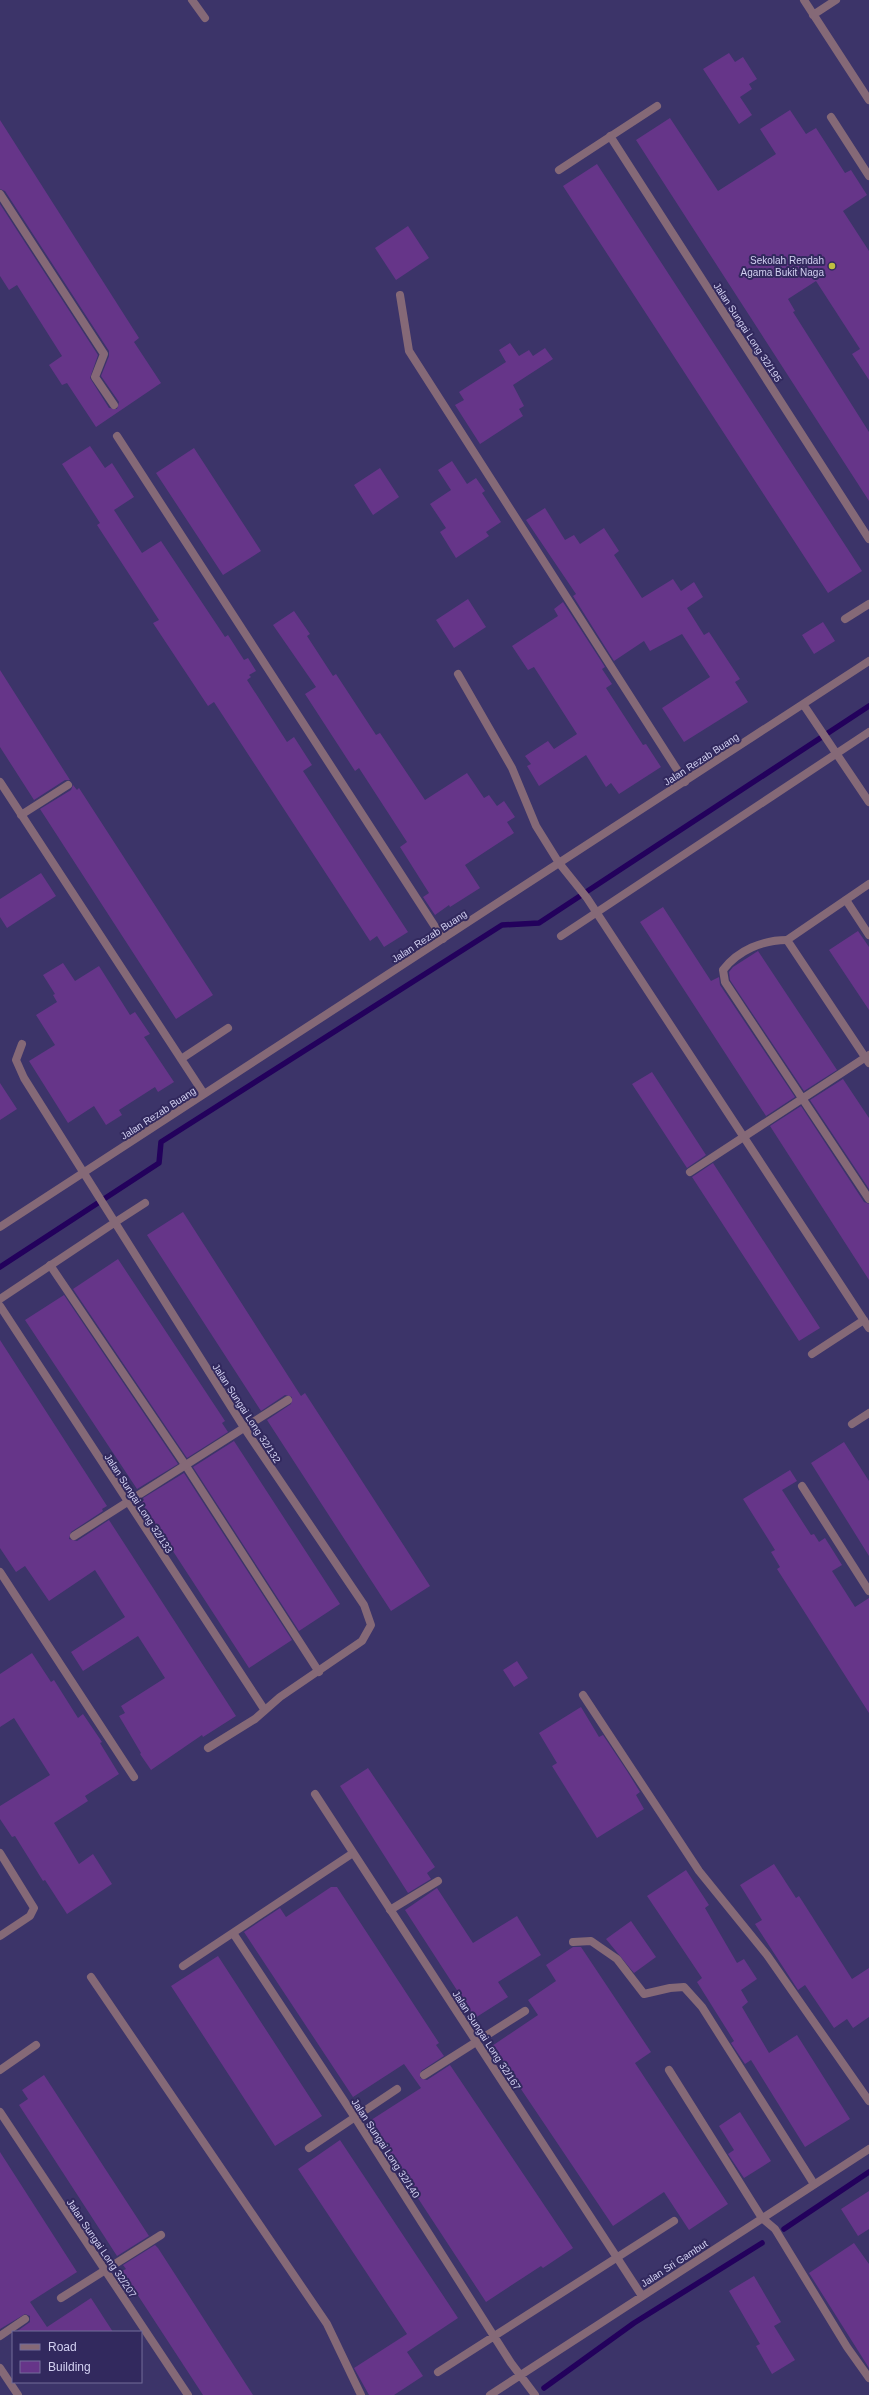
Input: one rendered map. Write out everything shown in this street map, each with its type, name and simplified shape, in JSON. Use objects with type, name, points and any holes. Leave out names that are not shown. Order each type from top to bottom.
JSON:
[{"type":"street","points":[[192,0],[205,18]]},
{"type":"street","points":[[804,0],[869,100]]},
{"type":"street","points":[[813,15],[836,0]]},
{"type":"street","points":[[559,170],[658,106]]},
{"type":"street","points":[[831,117],[869,176]]},
{"type":"street","name":"Jalan Sungai Long 32/195","points":[[610,136],[869,539]]},
{"type":"street","points":[[0,194],[104,354],[95,377],[114,405]]},
{"type":"street","points":[[400,295],[409,351],[684,782]]},
{"type":"street","points":[[117,436],[443,938]]},
{"type":"street","points":[[845,619],[869,604]]},
{"type":"street","name":"Jalan Rezab Buang","points":[[0,1227],[869,661]]},
{"type":"street","points":[[458,674],[512,768],[536,826],[559,863],[597,912],[869,1328]]},
{"type":"street","points":[[803,704],[837,752],[869,802]]},
{"type":"street","points":[[561,936],[869,732]]},
{"type":"street","points":[[0,782],[204,1094]]},
{"type":"street","points":[[21,815],[68,785]]},
{"type":"street","points":[[869,884],[787,940],[770,940],[758,944],[729,962],[723,970],[725,982],[869,1199]]},
{"type":"street","points":[[846,900],[869,935]]},
{"type":"street","points":[[690,1172],[802,1098],[868,1058],[787,940]]},
{"type":"street","points":[[181,1059],[228,1028]]},
{"type":"street","name":"Jalan Sungai Long 32/132","points":[[22,1044],[16,1060],[24,1078],[84,1172],[95,1194],[244,1429],[364,1605],[371,1625],[362,1641],[319,1672]]},
{"type":"street","points":[[0,1299],[145,1203]]},
{"type":"street","points":[[50,1265],[186,1466],[319,1672],[264,1709],[255,1719],[208,1748]]},
{"type":"street","name":"Jalan Sungai Long 32/133","points":[[0,1306],[127,1503],[264,1709]]},
{"type":"street","points":[[812,1354],[864,1320]]},
{"type":"street","points":[[74,1536],[288,1400]]},
{"type":"street","points":[[852,1424],[869,1413]]},
{"type":"street","points":[[802,1486],[869,1591]]},
{"type":"street","points":[[0,1572],[134,1777]]},
{"type":"street","points":[[583,1695],[699,1871],[767,1955],[869,2101]]},
{"type":"street","name":"Jalan Sungai Long 32/167","points":[[315,1794],[642,2296]]},
{"type":"street","points":[[0,1853],[34,1908],[30,1916],[0,1936]]},
{"type":"street","points":[[183,1966],[353,1854]]},
{"type":"street","points":[[390,1910],[438,1881]]},
{"type":"street","name":"Jalan Sungai Long 32/140","points":[[232,1933],[356,2119],[511,2363],[521,2374],[535,2395]]},
{"type":"street","points":[[573,1942],[591,1941],[617,1959],[644,1994],[670,1988],[684,1987],[702,2007],[814,2184]]},
{"type":"street","points":[[91,1977],[327,2324],[361,2395]]},
{"type":"street","points":[[424,2075],[525,2011]]},
{"type":"street","points":[[0,2070],[36,2045]]},
{"type":"street","points":[[669,2070],[762,2218],[775,2229],[847,2347],[869,2378]]},
{"type":"street","points":[[309,2148],[356,2119],[397,2089]]},
{"type":"street","name":"Jalan Sungai Long 32/207","points":[[0,2112],[188,2395]]},
{"type":"street","name":"Jalan Sri Gambut","points":[[490,2395],[869,2149]]},
{"type":"street","points":[[438,2372],[495,2337],[616,2257],[674,2221]]},
{"type":"street","points":[[61,2298],[161,2235]]},
{"type":"street","points":[[0,2336],[25,2319]]},
{"type":"street","points":[[0,2368],[18,2395]]},
{"type":"building","points":[[729,53],[735,62],[743,57],[757,79],[749,84],[752,89],[740,97],[752,115],[739,124],[703,69]]},
{"type":"building","points":[[790,110],[806,134],[816,128],[845,173],[851,170],[867,195],[843,211],[869,251],[869,380],[852,354],[860,349],[816,281],[788,299],[795,311],[793,312],[869,432],[869,501],[636,140],[670,118],[718,191],[776,154],[760,129]]},
{"type":"building","points":[[0,120],[139,338],[134,342],[161,383],[96,427],[67,383],[62,385],[49,365],[62,356],[17,285],[9,290],[0,276],[0,204],[98,355],[90,378],[109,408],[117,409],[119,402],[101,376],[109,356],[109,351],[5,191],[0,189]]},
{"type":"building","points":[[597,164],[862,571],[828,593],[563,186]]},
{"type":"building","points":[[408,226],[429,258],[396,280],[375,248]]},
{"type":"building","points":[[510,343],[519,356],[529,350],[533,356],[545,348],[553,359],[513,385],[524,406],[519,409],[523,416],[480,444],[455,405],[464,400],[459,392],[506,362],[499,350]]},
{"type":"building","points":[[90,446],[105,468],[112,463],[134,497],[114,510],[142,553],[161,541],[225,637],[228,635],[244,660],[248,658],[256,671],[249,675],[251,677],[247,680],[287,742],[294,737],[312,765],[303,771],[408,932],[384,947],[377,936],[370,941],[214,702],[208,706],[153,623],[159,620],[97,525],[100,523],[62,464]]},
{"type":"building","points":[[194,448],[261,551],[223,575],[156,473]]},
{"type":"building","points":[[452,461],[467,484],[476,478],[485,491],[482,493],[501,522],[486,532],[489,536],[456,558],[440,532],[446,528],[430,504],[451,490],[438,470]]},
{"type":"building","points":[[380,468],[399,497],[373,515],[354,485]]},
{"type":"building","points":[[545,508],[565,540],[574,535],[580,544],[604,528],[619,551],[614,555],[642,598],[673,579],[681,591],[694,582],[703,597],[687,608],[704,635],[709,632],[740,679],[735,682],[748,702],[684,742],[662,708],[710,677],[682,634],[650,651],[644,641],[614,661],[573,596],[576,594],[526,520]]},
{"type":"building","points":[[468,599],[486,627],[454,648],[436,620]]},
{"type":"building","points":[[563,602],[605,667],[602,669],[612,684],[606,688],[643,745],[646,744],[661,767],[619,794],[611,783],[606,787],[586,755],[539,786],[527,766],[531,764],[525,756],[548,741],[554,749],[577,734],[534,667],[528,670],[512,646],[558,616],[554,609]]},
{"type":"building","points":[[294,611],[310,634],[307,636],[333,676],[336,674],[376,735],[380,733],[425,800],[467,773],[484,798],[489,795],[497,806],[504,801],[515,817],[507,822],[514,833],[465,865],[480,888],[450,907],[449,905],[435,915],[423,897],[429,893],[400,847],[407,842],[359,768],[355,771],[305,694],[316,687],[273,625]]},
{"type":"building","points":[[823,622],[835,641],[814,654],[802,635]]},
{"type":"building","points":[[0,670],[70,780],[65,780],[34,800],[0,747]]},
{"type":"building","points":[[73,785],[77,790],[79,788],[213,995],[176,1019],[40,809],[71,790]]},
{"type":"building","points":[[41,873],[56,896],[7,928],[0,917],[0,899]]},
{"type":"building","points":[[663,907],[711,981],[719,977],[720,985],[795,1097],[766,1116],[640,922]]},
{"type":"building","points":[[858,931],[869,947],[869,1010],[829,950]]},
{"type":"building","points":[[758,951],[837,1070],[804,1091],[730,980],[729,972],[733,967]]},
{"type":"building","points":[[63,963],[75,981],[99,966],[130,1015],[135,1012],[150,1034],[144,1037],[174,1082],[158,1092],[155,1087],[119,1110],[122,1115],[106,1125],[94,1106],[68,1123],[29,1061],[55,1045],[36,1015],[57,1002],[53,995],[55,994],[43,975]]},
{"type":"building","points":[[652,1072],[706,1155],[687,1168],[632,1084]]},
{"type":"building","points":[[843,1079],[869,1118],[869,1189],[810,1100]]},
{"type":"building","points":[[0,1083],[17,1109],[0,1120]]},
{"type":"building","points":[[801,1106],[864,1202],[869,1204],[869,1280],[770,1126]]},
{"type":"building","points":[[713,1163],[820,1328],[799,1341],[692,1177]]},
{"type":"building","points":[[183,1212],[301,1396],[305,1393],[430,1586],[391,1611],[267,1420],[291,1404],[292,1397],[285,1395],[261,1411],[147,1235]]},
{"type":"building","points":[[118,1259],[225,1421],[222,1423],[228,1432],[187,1458],[73,1289]]},
{"type":"building","points":[[64,1295],[178,1464],[137,1489],[25,1320]]},
{"type":"building","points":[[0,1340],[107,1506],[102,1509],[103,1511],[71,1532],[69,1539],[77,1541],[109,1520],[236,1716],[203,1737],[202,1735],[151,1770],[140,1754],[141,1753],[119,1716],[125,1713],[121,1706],[165,1678],[138,1636],[83,1671],[71,1652],[125,1617],[95,1570],[49,1601],[25,1566],[16,1572],[0,1548]]},
{"type":"building","points":[[234,1441],[340,1604],[299,1631],[193,1467]]},
{"type":"building","points":[[844,1442],[869,1481],[869,1556],[811,1463]]},
{"type":"building","points":[[790,1470],[797,1481],[782,1490],[811,1535],[814,1534],[819,1542],[825,1538],[842,1565],[832,1571],[855,1607],[869,1598],[869,1713],[777,1569],[780,1567],[771,1552],[775,1550],[743,1499]]},
{"type":"building","points":[[184,1473],[292,1640],[249,1668],[141,1502],[144,1500],[143,1498]]},
{"type":"building","points":[[32,1653],[51,1682],[54,1680],[78,1718],[83,1714],[102,1742],[100,1743],[119,1774],[85,1796],[88,1801],[54,1823],[79,1864],[93,1854],[112,1884],[67,1914],[45,1880],[43,1881],[15,1836],[12,1837],[0,1819],[0,1806],[50,1775],[14,1718],[0,1727],[0,1674]]},
{"type":"building","points":[[517,1661],[528,1678],[514,1687],[503,1670]]},
{"type":"building","points":[[581,1707],[599,1737],[603,1735],[640,1792],[636,1795],[644,1809],[597,1838],[552,1766],[557,1763],[539,1733]]},
{"type":"building","points":[[368,1768],[435,1867],[427,1873],[431,1879],[408,1893],[340,1786]]},
{"type":"building","points":[[774,1864],[796,1898],[799,1896],[852,1979],[869,1968],[869,2017],[853,2028],[847,2019],[834,2028],[805,1985],[798,1990],[755,1924],[762,1920],[740,1885]]},
{"type":"building","points":[[686,1870],[709,1905],[705,1908],[737,1963],[744,1959],[757,1979],[741,1990],[748,2002],[742,2007],[769,2053],[797,2035],[850,2119],[805,2147],[751,2060],[745,2064],[731,2043],[734,2041],[697,1982],[702,1978],[647,1896]]},
{"type":"building","points":[[331,1887],[337,1887],[439,2043],[436,2045],[444,2056],[421,2071],[420,2078],[427,2080],[450,2065],[573,2248],[543,2268],[541,2266],[486,2302],[368,2122],[421,2088],[404,2064],[353,2097],[244,1932],[280,1908],[286,1917]]},
{"type":"building","points":[[437,1888],[473,1943],[517,1916],[541,1955],[498,1982],[508,1997],[475,2018],[405,1910]]},
{"type":"building","points":[[631,1921],[656,1957],[634,1973],[606,1939]]},
{"type":"building","points":[[573,1947],[581,1947],[651,2052],[635,2063],[728,2204],[689,2230],[664,2192],[613,2226],[492,2046],[538,2015],[528,2000],[556,1981],[546,1965]]},
{"type":"building","points":[[218,1956],[322,2116],[275,2146],[171,1986]]},
{"type":"building","points":[[44,2075],[149,2236],[117,2256],[19,2105],[28,2099],[22,2090]]},
{"type":"building","points":[[740,2112],[771,2161],[744,2178],[728,2154],[734,2150],[719,2126]]},
{"type":"building","points":[[340,2140],[458,2318],[407,2352],[423,2376],[394,2395],[369,2395],[354,2368],[407,2334],[298,2169]]},
{"type":"building","points":[[0,2152],[77,2272],[30,2302],[47,2327],[91,2298],[112,2331],[17,2331],[30,2322],[30,2316],[25,2314],[0,2329]]},
{"type":"building","points":[[869,2191],[869,2229],[858,2236],[841,2209]]},
{"type":"building","points":[[854,2243],[869,2264],[869,2368],[809,2273]]},
{"type":"building","points":[[155,2245],[253,2395],[203,2395],[122,2271],[126,2269],[123,2265]]},
{"type":"building","points":[[754,2276],[781,2322],[774,2326],[795,2360],[772,2374],[756,2346],[760,2344],[729,2291]]},
{"type":"waterway","points":[[0,1267],[159,1163],[161,1142],[502,925],[539,923],[869,706]]},
{"type":"waterway","points":[[784,2229],[869,2172]]},
{"type":"waterway","points":[[544,2388],[634,2323],[762,2243]]},
{"type":"place","name":"Sekolah Rendah Agama Bukit Naga","points":[[832,266]]}]
